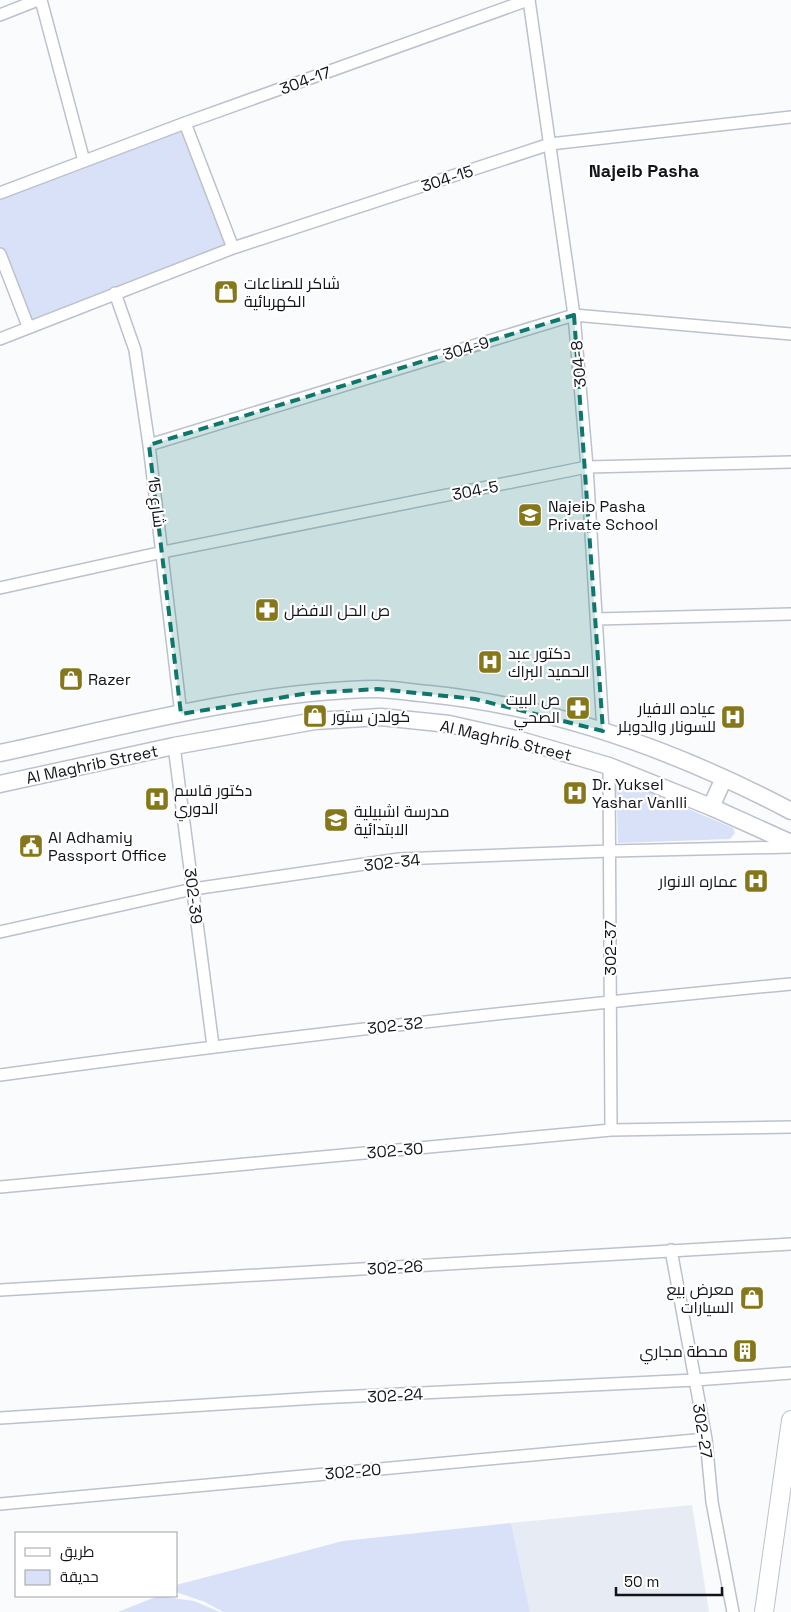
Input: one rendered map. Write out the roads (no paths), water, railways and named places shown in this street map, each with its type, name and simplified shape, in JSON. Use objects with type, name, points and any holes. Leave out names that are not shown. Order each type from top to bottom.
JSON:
[{"type":"main road","points":[[764,1612],[791,1420]]},
{"type":"street","points":[[0,15],[40,0],[84,161]]},
{"type":"street","name":"304-17","points":[[0,193],[185,123],[528,0]]},
{"type":"street","name":"304-8","points":[[528,0],[574,315],[587,467],[603,731]]},
{"type":"street","name":"304-15","points":[[0,338],[233,248],[550,144],[791,116]]},
{"type":"street","points":[[185,123],[233,248]]},
{"type":"street","points":[[0,254],[28,326]]},
{"type":"street","name":"شارع 15","points":[[115,293],[134,350],[149,444],[181,714]]},
{"type":"street","name":"304-9","points":[[149,444],[574,315],[791,334]]},
{"type":"street","name":"304-5","points":[[0,588],[163,552],[587,467],[791,462]]},
{"type":"street","points":[[597,619],[791,614]]},
{"type":"street","name":"Al Maghrib Street","points":[[0,753],[181,714],[309,693],[378,689],[475,700],[603,731],[724,778],[791,811]]},
{"type":"street","name":"Al Maghrib Street","points":[[0,784],[174,746],[315,721],[381,717],[450,724],[520,740],[609,766],[711,807],[791,845]]},
{"type":"street","name":"302-39","points":[[174,746],[213,1046]]},
{"type":"street","name":"302-37","points":[[609,766],[611,1130]]},
{"type":"street","points":[[711,807],[724,778]]},
{"type":"street","name":"302-34","points":[[0,932],[193,890],[399,859],[791,845]]},
{"type":"street","name":"302-32","points":[[0,1075],[213,1046],[610,1001],[791,984]]},
{"type":"street","name":"302-30","points":[[0,1187],[611,1130],[791,1127]]},
{"type":"street","name":"302-26","points":[[0,1290],[791,1244]]},
{"type":"street","name":"302-27","points":[[671,1250],[706,1439],[712,1502],[733,1612]]},
{"type":"street","name":"302-24","points":[[0,1418],[317,1398],[695,1380],[791,1373]]},
{"type":"street","name":"302-20","points":[[0,1504],[706,1439]]},
{"type":"place","name":"شاكر للصناعات الكهربائية","points":[[226,292]]},
{"type":"place","name":"Najeib Pasha Private School","points":[[530,515]]},
{"type":"place","name":"ص الحل الافضل","points":[[267,610]]},
{"type":"place","name":"دكتور عبد الحميد البراك","points":[[490,662]]},
{"type":"place","name":"Razer","points":[[71,679]]},
{"type":"place","name":"ص البيت الصحي","points":[[578,708]]},
{"type":"place","name":"كولدن ستور","points":[[315,716]]},
{"type":"place","name":"عياده الافيار للسونار والدوبلر","points":[[733,717]]},
{"type":"place","name":"Dr. Yuksel Yashar Vanlli","points":[[575,793]]},
{"type":"place","name":"دكتور قاسم الدوري","points":[[157,799]]},
{"type":"place","name":"مدرسة اشبيلية الابتدائية","points":[[336,820]]},
{"type":"place","name":"Al Adhamiy Passport Office","points":[[31,846]]},
{"type":"place","name":"عماره الانوار","points":[[756,881]]},
{"type":"place","name":"معرض بيع السيارات","points":[[752,1298]]},
{"type":"place","name":"محطة مجاري","points":[[745,1351]]},
{"type":"district","name":"Najeib Pasha","points":[[644,171]]}]
